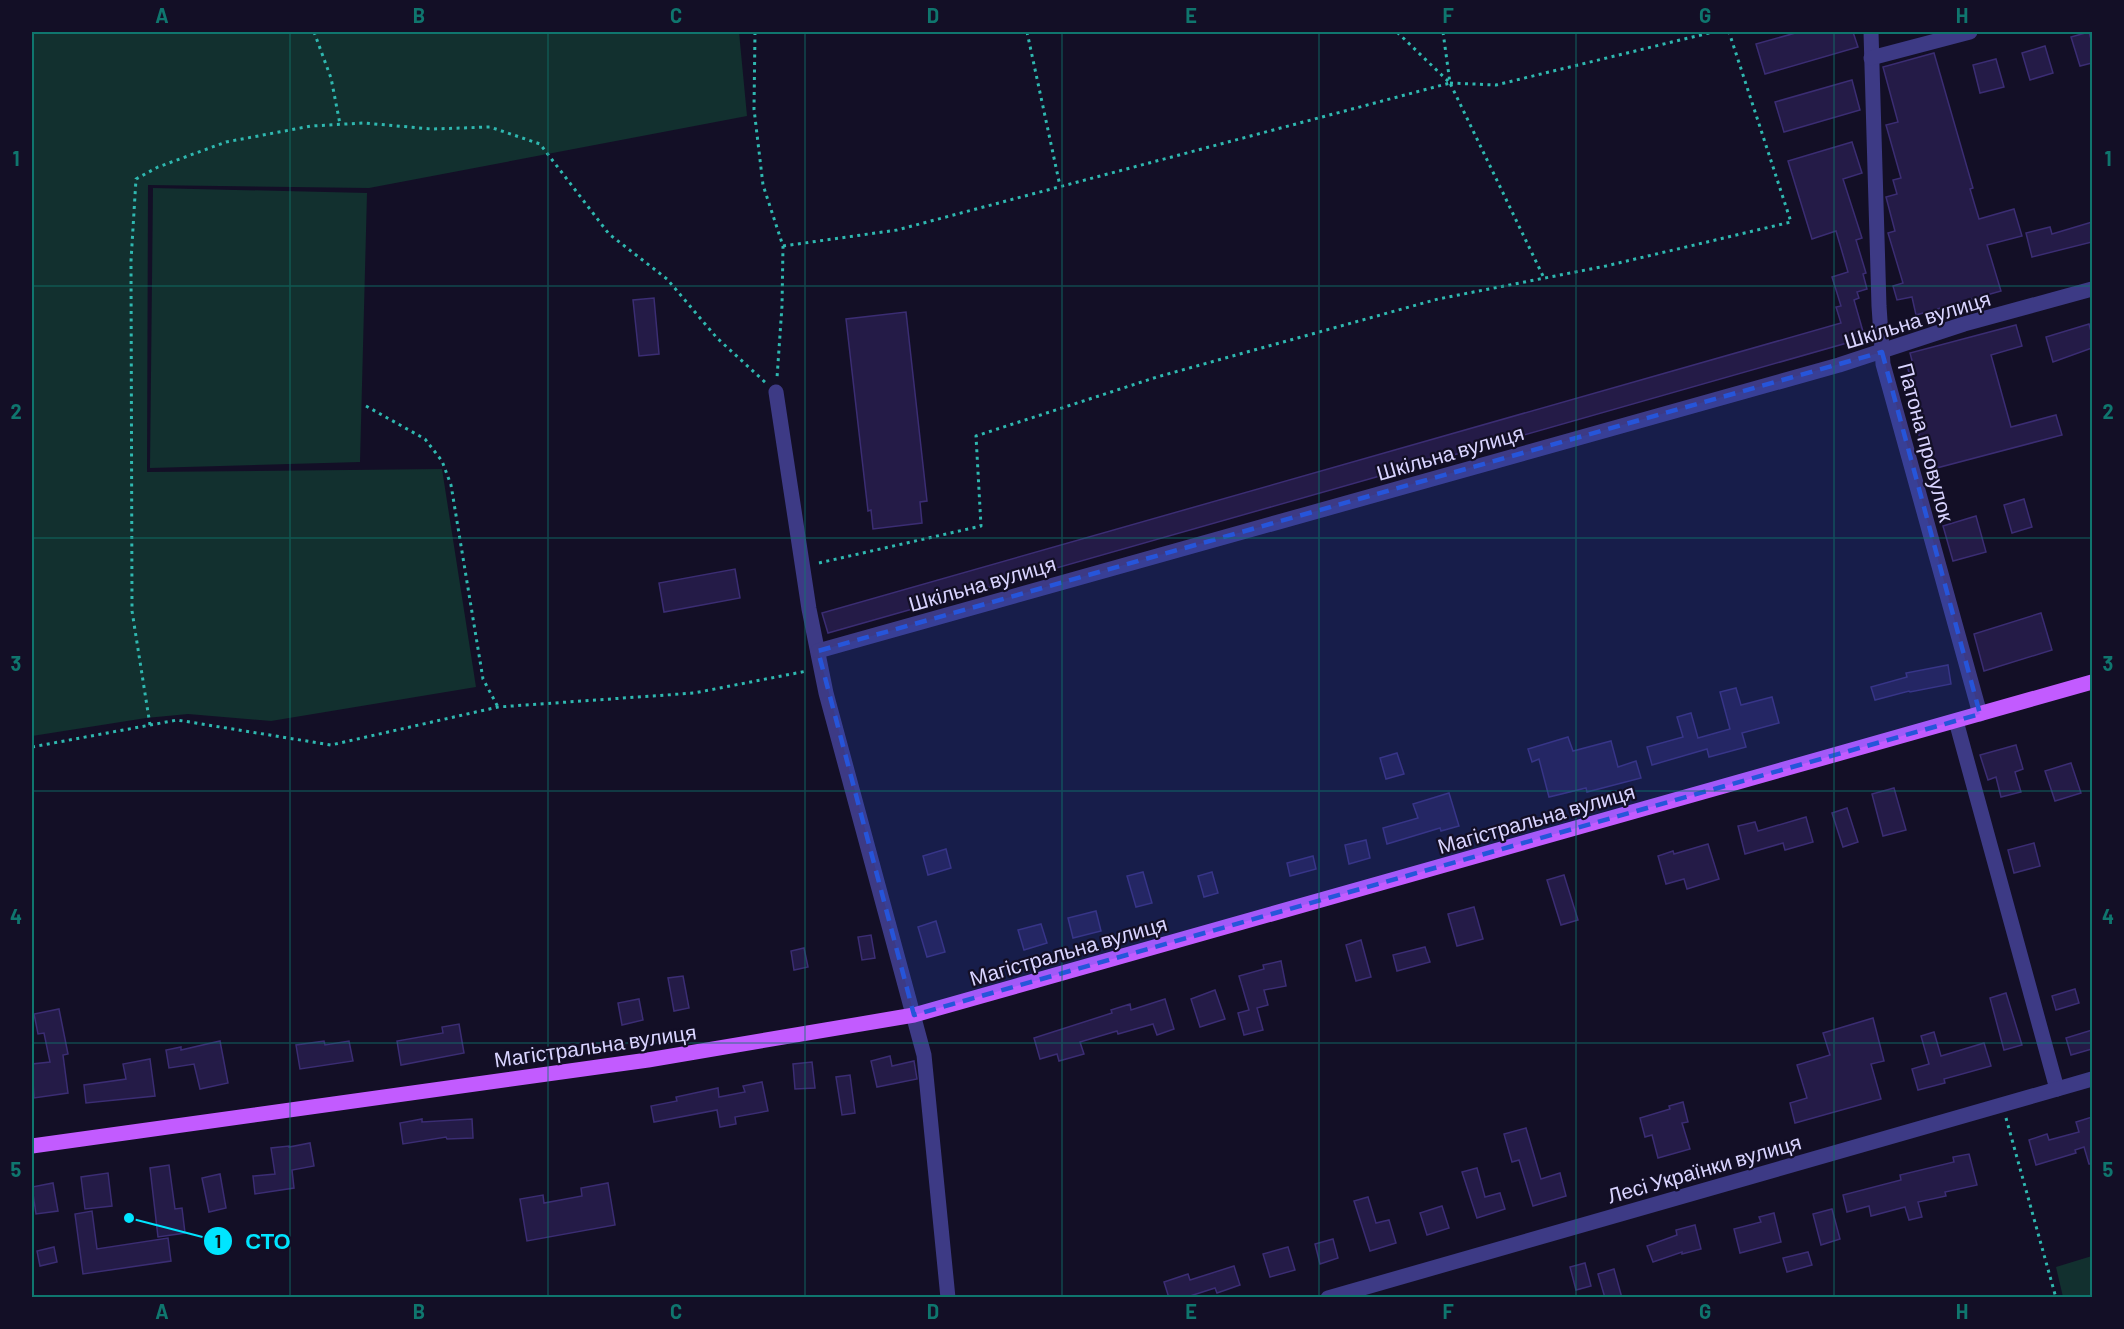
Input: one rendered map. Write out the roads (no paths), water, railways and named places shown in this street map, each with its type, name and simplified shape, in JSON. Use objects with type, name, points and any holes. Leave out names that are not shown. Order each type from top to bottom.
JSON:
[{"type":"main road","name":"Магістральна вулиця","points":[[32,1146],[648,1060],[914,1015],[2092,682]]},
{"type":"street","name":"Патона провулок","points":[[1871,32],[1882,352],[1886,377],[1980,714]]},
{"type":"street","points":[[1871,58],[1970,32]]},
{"type":"street","name":"Шкільна вулиця","points":[[818,651],[1839,365],[1964,324],[2092,289]]},
{"type":"street","points":[[776,392],[808,609],[821,669],[835,731],[914,1015],[926,1070],[948,1298]]},
{"type":"street","points":[[1956,721],[2057,1089]]},
{"type":"street","name":"Лесі Українки вулиця","points":[[1328,1298],[2092,1079]]},
{"type":"place","name":"СТО","points":[[129,1218]]}]
